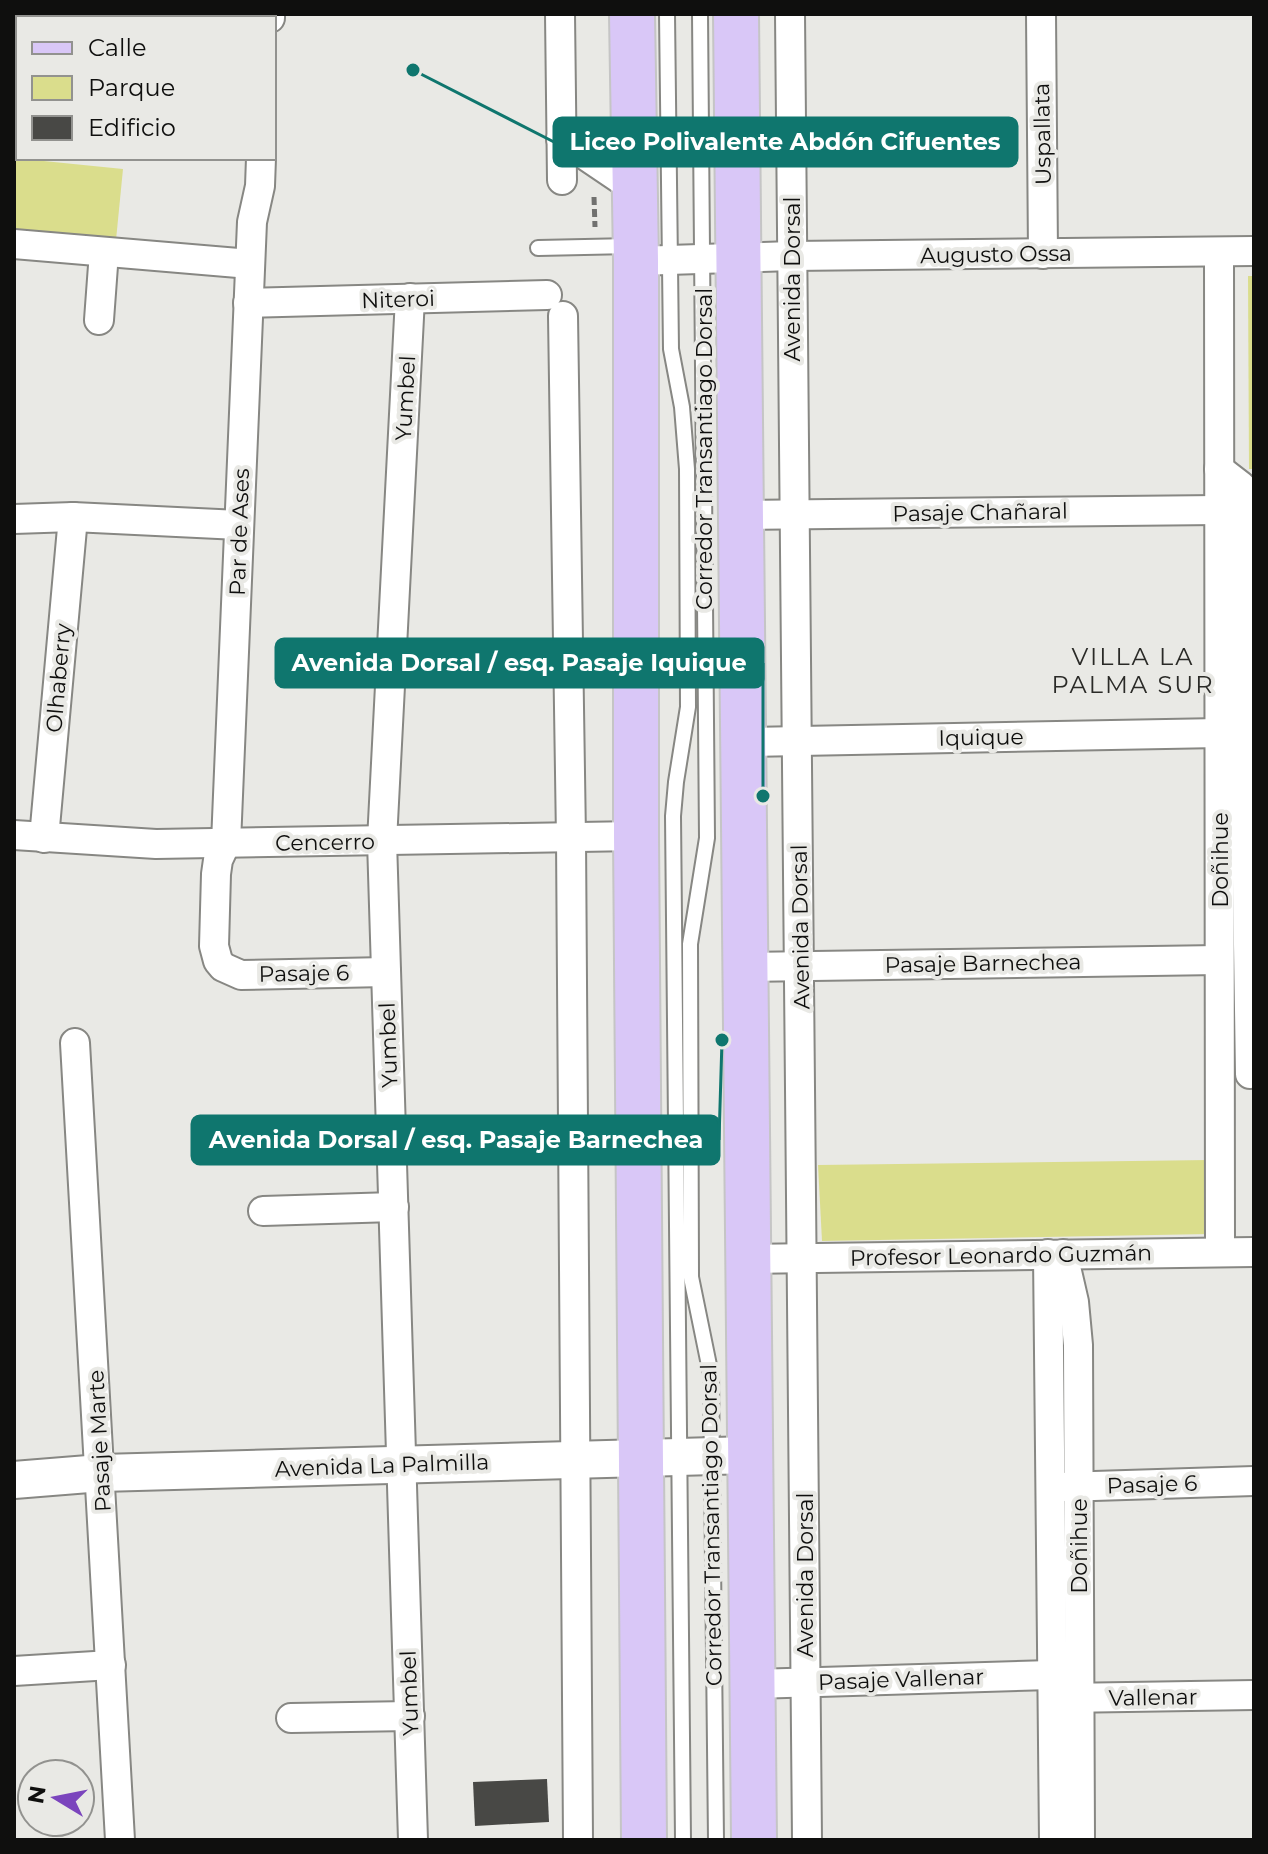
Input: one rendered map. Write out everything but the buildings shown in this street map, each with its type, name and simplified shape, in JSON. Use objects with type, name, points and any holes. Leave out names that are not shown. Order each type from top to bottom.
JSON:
[{"type":"main road","points":[[632,14],[635,189],[647,256],[636,836],[696,1456],[752,1684],[754,1840]]},
{"type":"main road","points":[[644,1840],[696,1456],[748,1259],[741,515],[720,258],[736,14]]},
{"type":"street","points":[[560,14],[562,180]]},
{"type":"street","name":"Avenida Dorsal","points":[[790,14],[807,1840]]},
{"type":"street","name":"Uspallata","points":[[1041,14],[1043,254]]},
{"type":"street","points":[[561,139],[635,189]]},
{"type":"street","name":"Par de Ases","points":[[223,967],[215,954],[216,874],[226,843],[252,222],[260,186],[261,160]]},
{"type":"street","points":[[14,244],[250,264]]},
{"type":"street","name":"Augusto Ossa","points":[[720,258],[1254,251]]},
{"type":"street","points":[[99,320],[104,252]]},
{"type":"street","name":"Doñihue","points":[[1219,252],[1219,510],[1251,932],[1250,1074]]},
{"type":"street","points":[[647,256],[720,258]]},
{"type":"street","name":"Niteroi","points":[[248,303],[410,298],[555,305],[571,838]]},
{"type":"street","name":"Yumbel","points":[[410,298],[382,841],[413,1840]]},
{"type":"street","name":"Doñihue","points":[[1219,469],[1248,486],[1219,946],[1220,1252]]},
{"type":"street","name":"Pasaje Chañaral","points":[[741,515],[1219,510]]},
{"type":"street","points":[[14,519],[73,517],[239,525]]},
{"type":"street","name":"Olhaberry","points":[[44,838],[73,517]]},
{"type":"street","name":"Iquique","points":[[743,742],[1234,716]]},
{"type":"street","name":"Cencerro","points":[[14,835],[156,844],[636,836]]},
{"type":"street","points":[[571,838],[578,1840]]},
{"type":"street","name":"Pasaje Barnechea","points":[[746,967],[1219,946],[1251,932]]},
{"type":"street","name":"Pasaje 6","points":[[223,967],[241,975],[386,972]]},
{"type":"street","name":"Pasaje Marte","points":[[75,1043],[119,1840]]},
{"type":"street","points":[[263,1211],[394,1207]]},
{"type":"street","name":"Profesor Leonardo Guzmán","points":[[748,1259],[1254,1252]]},
{"type":"street","name":"Doñihue","points":[[1056,1254],[1074,1302],[1078,1345],[1080,1840]]},
{"type":"street","name":"Doñihue","points":[[1054,1840],[1049,1487],[1056,1254]]},
{"type":"street","name":"Avenida La Palmilla","points":[[14,1480],[101,1473],[696,1456]]},
{"type":"street","name":"Pasaje 6","points":[[1049,1487],[1254,1481]]},
{"type":"street","points":[[14,1671],[111,1665]]},
{"type":"street","name":"Pasaje Vallenar","points":[[752,1684],[805,1682],[1051,1687]]},
{"type":"street","name":"Vallenar","points":[[1051,1687],[1080,1698],[1254,1695]]},
{"type":"street","points":[[291,1718],[410,1716]]},
{"type":"lane","name":"Corredor Transantiago Dorsal","points":[[667,14],[647,256],[682,407],[687,469],[688,707],[673,816],[696,1456],[716,1840]]},
{"type":"lane","name":"Corredor Transantiago Dorsal","points":[[683,1840],[696,1456],[711,1375],[691,1277],[690,944],[707,838],[720,258],[700,14]]},
{"type":"lane","points":[[538,248],[647,256]]},
{"type":"green space","points":[[14,158],[123,169],[116,240],[14,230]]},
{"type":"green space","points":[[1248,276],[1254,276],[1254,469],[1249,469]]},
{"type":"green space","points":[[1209,1160],[1210,1234],[822,1241],[818,1165]]},
{"type":"place","name":"Liceo Polivalente Abdón Cifuentes","points":[[413,70]]},
{"type":"place","name":"Avenida Dorsal / esq. Pasaje Iquique","points":[[763,796]]},
{"type":"place","name":"Avenida Dorsal / esq. Pasaje Barnechea","points":[[722,1040]]},
{"type":"district","name":"VILLA LA PALMA SUR","points":[[1133,671]]}]
